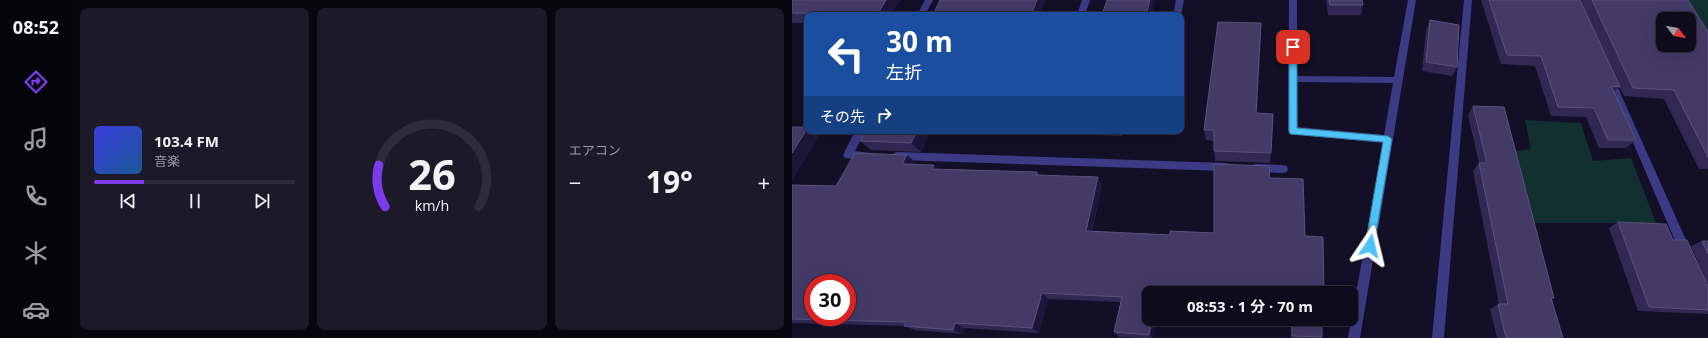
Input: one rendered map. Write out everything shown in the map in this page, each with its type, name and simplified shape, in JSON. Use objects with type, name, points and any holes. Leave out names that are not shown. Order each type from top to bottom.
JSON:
[{"type":"street","points":[[923,12],[929,0]]},
{"type":"street","points":[[1082,12],[1086,0]]},
{"type":"street","points":[[1178,12],[1180,0]]},
{"type":"street","points":[[1292,0],[1293,131],[1388,139]]},
{"type":"street","points":[[1354,338],[1412,0]]},
{"type":"street","points":[[1438,338],[1468,0]]},
{"type":"street","points":[[1607,72],[1689,259]]},
{"type":"street","points":[[1293,79],[1398,80]]},
{"type":"street","points":[[858,134],[848,155],[1283,169]]},
{"type":"green space","points":[[1681,0],[1708,0],[1708,47],[1696,26],[1696,12],[1688,12]]},
{"type":"green space","points":[[1525,120],[1581,123],[1593,161],[1631,158],[1656,223],[1531,223],[1515,151],[1531,149]]},
{"type":"building","points":[[792,0],[886,0],[879,12],[792,13]]},
{"type":"building","points":[[940,0],[1037,0],[1032,12],[934,12]]},
{"type":"building","points":[[1107,0],[1150,0],[1147,12],[1103,12]]},
{"type":"building","points":[[1329,0],[1362,0],[1363,5],[1330,5]]},
{"type":"building","points":[[1489,0],[1580,0],[1620,87],[1611,86],[1636,140],[1608,140],[1594,108],[1558,107],[1541,56],[1507,55]]},
{"type":"building","points":[[1592,0],[1688,0],[1696,12],[1656,12],[1656,52],[1696,52],[1696,13],[1708,32],[1708,157],[1674,90],[1633,88]]},
{"type":"building","points":[[1430,20],[1459,25],[1457,67],[1426,62]]},
{"type":"building","points":[[1218,22],[1261,23],[1256,113],[1273,114],[1271,153],[1214,151],[1214,130],[1204,130]]},
{"type":"building","points":[[1473,106],[1504,107],[1554,298],[1551,298],[1563,338],[1506,338],[1498,304],[1508,304],[1479,163],[1487,163]]},
{"type":"building","points":[[792,127],[804,127],[804,134],[792,153]]},
{"type":"building","points":[[864,134],[916,134],[911,143],[860,141]]},
{"type":"building","points":[[855,153],[907,155],[902,164],[934,165],[932,169],[1037,172],[1036,175],[1098,177],[1086,231],[1170,235],[1170,231],[1214,233],[1214,164],[1270,166],[1269,178],[1303,179],[1305,236],[1323,237],[1324,286],[1142,286],[1142,326],[1151,326],[1149,335],[1114,332],[1122,297],[1042,293],[1032,328],[955,323],[953,330],[904,326],[906,322],[856,321],[856,274],[804,274],[804,319],[792,319],[792,185],[836,186]]},
{"type":"building","points":[[1618,222],[1666,224],[1673,240],[1687,240],[1708,286],[1708,310],[1649,307]]},
{"type":"building","points":[[1702,241],[1708,241],[1708,254]]},
{"type":"building","points":[[1292,326],[1322,326],[1322,337],[1292,336]]},
{"type":"route","points":[[1293,47],[1293,131],[1388,139],[1370,246]]}]
